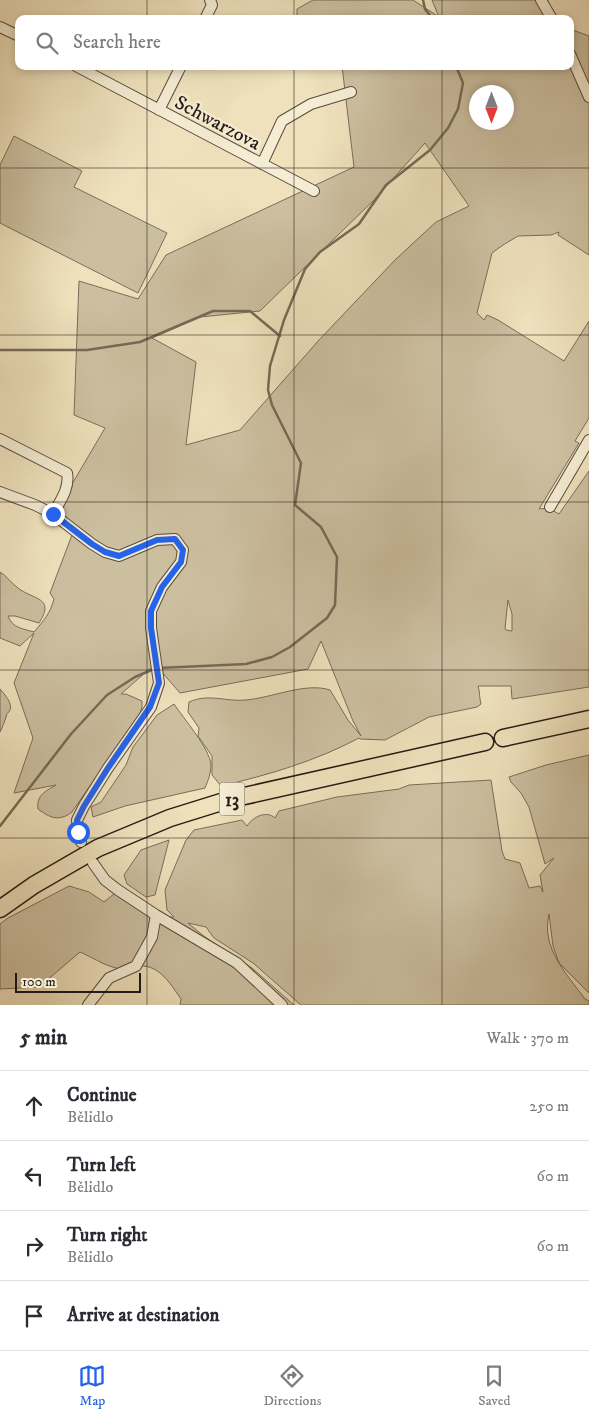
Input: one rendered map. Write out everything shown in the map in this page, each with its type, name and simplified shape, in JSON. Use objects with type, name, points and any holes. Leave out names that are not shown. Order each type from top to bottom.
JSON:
[{"type":"main road","points":[[503,738],[589,719]]},
{"type":"main road","name":"13","points":[[0,909],[34,885],[98,848],[170,818],[231,799],[485,742]]},
{"type":"street","points":[[207,15],[212,5],[210,0]]},
{"type":"street","points":[[541,0],[550,15]]},
{"type":"street","points":[[0,27],[15,34]]},
{"type":"street","points":[[574,63],[589,97]]},
{"type":"street","name":"Schwarzova","points":[[84,70],[314,191]]},
{"type":"street","name":"Schwarzova","points":[[159,110],[179,70]]},
{"type":"street","name":"Schwarzova","points":[[262,164],[282,121],[311,104],[351,92]]},
{"type":"street","points":[[0,439],[67,473],[66,489],[53,514]]},
{"type":"street","points":[[550,506],[589,440]]},
{"type":"street","points":[[0,492],[36,505],[53,514],[105,552],[119,556],[157,540],[175,539],[183,550],[181,562],[162,587],[151,611],[151,628],[159,683],[150,707],[108,768],[77,820],[81,842]]},
{"type":"street","points":[[93,863],[106,880],[156,915],[237,963],[282,1005]]},
{"type":"street","points":[[88,1005],[109,978],[136,966],[152,937],[156,915]]},
{"type":"shaded area","points":[[313,0],[413,0],[436,15],[297,15],[297,9]]},
{"type":"shaded area","points":[[432,0],[536,0],[545,15],[438,15]]},
{"type":"shaded area","points":[[574,30],[589,36],[589,255],[558,235],[559,232],[551,235],[518,236],[492,253],[477,313],[484,320],[487,315],[498,320],[564,361],[589,321],[589,418],[575,441],[579,443],[539,509],[548,508],[559,514],[589,471],[589,687],[512,699],[511,686],[478,686],[481,704],[477,707],[429,717],[385,740],[359,738],[326,754],[292,766],[221,786],[212,775],[212,756],[198,736],[199,728],[188,712],[189,702],[196,699],[246,700],[299,689],[321,688],[330,690],[348,720],[361,736],[353,721],[321,641],[308,669],[180,693],[155,664],[121,694],[126,694],[142,701],[140,713],[72,812],[63,817],[55,818],[38,809],[40,797],[56,785],[14,793],[33,738],[14,683],[34,633],[20,646],[0,638],[0,572],[18,588],[44,604],[44,615],[39,623],[15,616],[8,616],[15,626],[34,632],[51,609],[54,599],[50,593],[72,535],[55,513],[105,428],[74,415],[79,281],[138,299],[166,255],[354,167],[342,70],[574,70]],"holes":[[[425,143],[469,206],[436,222],[395,260],[319,340],[240,430],[186,445],[196,362],[152,338],[200,317],[260,311],[374,200]],[[508,600],[512,614],[512,631],[506,630]]]},
{"type":"shaded area","points":[[14,136],[82,171],[74,187],[167,233],[138,293],[0,223],[0,165]]},
{"type":"shaded area","points":[[0,689],[8,699],[11,707],[0,732]]},
{"type":"shaded area","points":[[174,704],[210,758],[210,771],[205,788],[125,806],[93,817],[91,807],[101,802],[126,765],[133,747],[157,715]]},
{"type":"shaded area","points":[[589,755],[589,993],[559,963],[585,999],[589,1001],[589,1005],[301,1005],[253,963],[214,938],[206,927],[188,923],[205,937],[252,968],[294,1005],[180,1005],[181,999],[159,972],[140,966],[125,969],[116,968],[80,952],[39,987],[0,989],[0,924],[69,886],[89,892],[104,902],[115,893],[150,917],[174,917],[167,910],[165,890],[186,840],[194,830],[242,820],[247,826],[260,816],[268,815],[275,818],[279,811],[337,797],[399,789],[409,785],[491,780],[502,851],[505,859],[520,863],[529,888],[540,886],[543,892],[540,875],[554,858],[545,864],[529,807],[509,777],[546,765]],"holes":[[[549,914],[553,946],[559,963],[549,938],[547,926]]]},
{"type":"shaded area","points":[[169,840],[155,895],[146,897],[127,884],[124,875],[141,850]]},
{"type":"waterway","points":[[423,0],[425,9],[430,15]]},
{"type":"waterway","points":[[159,668],[246,664],[272,657],[290,647],[327,618],[335,605],[337,557],[321,527],[295,505],[301,463],[272,405],[268,390],[270,366],[284,320],[305,269],[320,252],[359,224],[386,185],[430,150],[448,128],[458,109],[463,83],[458,70]]},
{"type":"waterway","points":[[0,350],[87,350],[140,342],[213,311],[250,311],[280,336]]},
{"type":"waterway","points":[[0,826],[71,734],[107,695],[135,677],[154,669]]},
{"type":"route","points":[[53,514],[92,544],[105,552],[119,556],[157,540],[175,539],[183,550],[181,562],[162,587],[151,611],[151,628],[159,683],[150,707],[84,806],[77,820],[78,832]]}]
